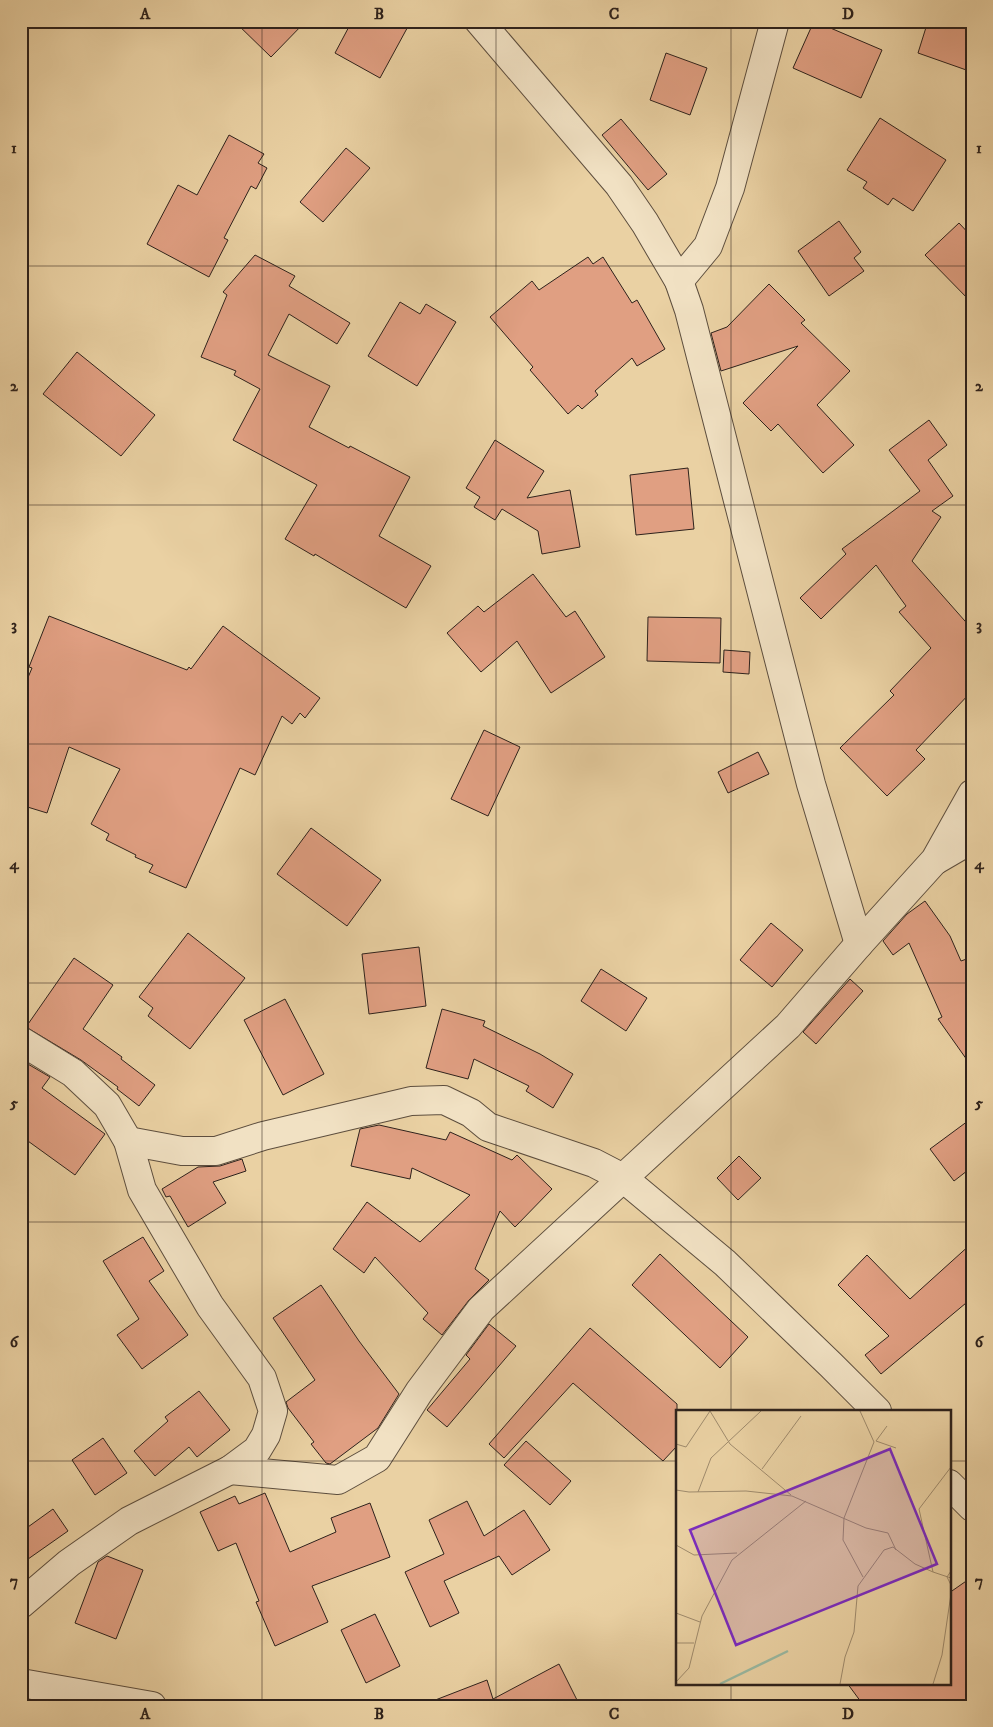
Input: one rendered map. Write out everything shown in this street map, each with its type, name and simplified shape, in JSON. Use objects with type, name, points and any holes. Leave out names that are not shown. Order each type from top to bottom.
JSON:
[{"type":"street","points":[[479,21],[619,185],[645,223],[679,281],[694,329],[811,784],[859,944]]},
{"type":"street","points":[[679,281],[708,246],[730,188],[774,21]]},
{"type":"street","points":[[230,1470],[338,1480],[377,1458],[419,1392],[481,1309],[788,1026],[934,860],[972,794]]},
{"type":"street","points":[[934,860],[972,839]]},
{"type":"street","points":[[21,1041],[73,1073],[107,1106],[128,1141],[142,1190],[210,1306],[262,1378],[273,1412],[266,1435],[257,1450],[230,1470],[129,1521],[69,1563],[21,1604]]},
{"type":"street","points":[[128,1141],[182,1152],[216,1151],[263,1136],[411,1101],[444,1100],[470,1112],[488,1127],[594,1163],[623,1178],[725,1263],[876,1410]]},
{"type":"street","points":[[950,1485],[972,1507]]},
{"type":"street","points":[[21,1683],[152,1706]]},
{"type":"building","points":[[234,21],[306,21],[271,57]]},
{"type":"building","points":[[352,21],[411,21],[380,78],[335,53]]},
{"type":"building","points":[[814,21],[882,50],[861,98],[793,68]]},
{"type":"building","points":[[928,21],[972,21],[972,72],[918,53]]},
{"type":"building","points":[[666,53],[707,68],[690,115],[650,100]]},
{"type":"building","points":[[880,118],[946,160],[913,211],[893,198],[888,205],[863,188],[867,182],[847,170]]},
{"type":"building","points":[[621,119],[667,174],[648,190],[602,135]]},
{"type":"building","points":[[229,135],[264,154],[258,163],[267,168],[256,189],[251,186],[224,238],[228,240],[209,277],[147,244],[178,185],[197,195]]},
{"type":"building","points":[[346,148],[370,168],[323,222],[300,202]]},
{"type":"building","points":[[839,221],[861,252],[854,258],[864,271],[829,296],[798,251]]},
{"type":"building","points":[[959,223],[972,237],[972,303],[925,255]]},
{"type":"building","points":[[255,255],[295,276],[289,286],[350,323],[337,344],[289,314],[268,355],[330,386],[309,427],[410,477],[379,536],[431,566],[406,608],[315,554],[314,556],[285,539],[317,485],[233,440],[260,389],[234,375],[236,371],[201,357],[227,295],[223,292]]},
{"type":"building","points":[[588,257],[593,264],[603,257],[632,303],[637,300],[665,349],[637,366],[632,358],[595,391],[598,395],[582,409],[578,405],[568,414],[530,370],[533,367],[490,317],[532,281],[539,290]]},
{"type":"building","points":[[769,284],[805,320],[801,323],[850,371],[817,405],[854,445],[823,473],[778,424],[771,431],[743,403],[798,346],[721,371],[711,333],[727,327]]},
{"type":"building","points":[[400,302],[420,314],[426,304],[456,322],[417,386],[368,356]]},
{"type":"building","points":[[77,352],[155,415],[121,456],[43,394]]},
{"type":"building","points":[[929,420],[947,445],[928,460],[953,496],[932,511],[941,517],[912,561],[972,629],[972,691],[916,750],[925,759],[887,796],[840,748],[894,695],[890,691],[931,648],[899,612],[906,606],[876,565],[821,619],[800,598],[846,554],[842,549],[920,491],[889,450]]},
{"type":"building","points":[[495,440],[544,471],[527,498],[570,490],[580,547],[542,554],[538,531],[502,509],[495,520],[474,507],[480,497],[466,488]]},
{"type":"building","points":[[688,468],[694,529],[636,535],[630,475]]},
{"type":"building","points":[[533,574],[566,617],[575,611],[605,657],[551,693],[517,641],[481,672],[447,633],[478,606],[484,612]]},
{"type":"building","points":[[49,616],[187,670],[189,667],[191,669],[223,626],[320,698],[305,718],[300,713],[292,724],[282,716],[255,775],[240,768],[186,888],[149,872],[153,865],[106,840],[109,834],[91,824],[120,769],[69,747],[47,813],[21,805],[21,694],[32,668],[29,667]]},
{"type":"building","points":[[648,617],[721,618],[720,663],[647,661]]},
{"type":"building","points":[[724,650],[750,652],[749,674],[723,672]]},
{"type":"building","points":[[484,730],[520,747],[488,816],[451,799]]},
{"type":"building","points":[[758,752],[769,774],[728,793],[718,772]]},
{"type":"building","points":[[311,828],[381,880],[347,926],[277,874]]},
{"type":"building","points":[[925,901],[950,936],[961,961],[972,957],[972,1067],[938,1019],[942,1017],[909,943],[893,955],[883,941],[907,914]]},
{"type":"building","points":[[771,923],[803,950],[772,987],[740,960]]},
{"type":"building","points":[[188,933],[245,978],[190,1049],[148,1016],[153,1008],[139,997]]},
{"type":"building","points":[[419,947],[426,1006],[369,1014],[362,954]]},
{"type":"building","points":[[74,958],[113,985],[83,1029],[122,1057],[121,1059],[155,1085],[139,1106],[117,1089],[118,1087],[81,1060],[26,1027]]},
{"type":"building","points":[[601,969],[647,998],[626,1031],[581,1001]]},
{"type":"building","points":[[850,979],[863,991],[816,1044],[803,1032]]},
{"type":"building","points":[[285,999],[324,1074],[283,1095],[244,1020]]},
{"type":"building","points":[[442,1009],[485,1021],[483,1026],[540,1054],[573,1074],[553,1108],[526,1091],[529,1086],[474,1059],[468,1079],[426,1068]]},
{"type":"building","points":[[21,1060],[50,1077],[42,1088],[105,1134],[75,1175],[21,1136]]},
{"type":"building","points":[[972,1118],[972,1167],[954,1181],[930,1149]]},
{"type":"building","points":[[379,1125],[446,1140],[450,1132],[512,1160],[517,1155],[552,1189],[515,1227],[500,1211],[475,1269],[489,1280],[469,1300],[442,1335],[423,1319],[428,1313],[375,1257],[364,1273],[333,1249],[367,1202],[420,1242],[470,1195],[412,1168],[410,1179],[351,1166],[360,1129]]},
{"type":"building","points":[[739,1156],[761,1178],[738,1200],[717,1178]]},
{"type":"building","points":[[242,1159],[246,1171],[213,1182],[226,1203],[188,1227],[170,1196],[166,1197],[162,1189],[198,1167],[220,1166]]},
{"type":"building","points":[[143,1237],[164,1271],[149,1281],[188,1335],[142,1369],[117,1335],[139,1319],[103,1261]]},
{"type":"building","points":[[972,1243],[972,1298],[881,1374],[865,1355],[889,1336],[838,1285],[867,1255],[910,1299]]},
{"type":"building","points":[[660,1254],[748,1337],[720,1368],[632,1285]]},
{"type":"building","points":[[321,1285],[359,1341],[399,1394],[378,1428],[330,1464],[326,1463],[311,1444],[314,1442],[288,1408],[286,1402],[315,1380],[273,1318]]},
{"type":"building","points":[[489,1324],[516,1346],[447,1427],[427,1410],[470,1359],[466,1355]]},
{"type":"building","points":[[590,1328],[677,1404],[676,1447],[663,1461],[573,1383],[504,1458],[489,1444]]},
{"type":"building","points":[[199,1391],[230,1430],[197,1457],[189,1447],[155,1476],[134,1451],[168,1421],[165,1417]]},
{"type":"building","points":[[103,1438],[127,1473],[95,1495],[72,1460]]},
{"type":"building","points":[[526,1441],[571,1481],[550,1505],[504,1465]]},
{"type":"building","points":[[265,1493],[290,1552],[336,1532],[331,1518],[370,1503],[390,1557],[312,1586],[328,1622],[275,1646],[256,1602],[259,1601],[236,1543],[218,1551],[200,1512],[235,1496],[239,1504]]},
{"type":"building","points":[[467,1501],[484,1536],[524,1510],[550,1550],[512,1575],[499,1556],[444,1581],[459,1613],[430,1627],[405,1572],[444,1554],[429,1520]]},
{"type":"building","points":[[53,1509],[68,1531],[21,1564],[21,1532]]},
{"type":"building","points":[[107,1556],[143,1570],[116,1639],[75,1623],[98,1562]]},
{"type":"building","points":[[972,1577],[972,1706],[864,1706],[848,1684],[950,1684],[950,1592]]},
{"type":"building","points":[[375,1614],[400,1666],[366,1683],[341,1630]]},
{"type":"building","points":[[559,1664],[580,1706],[426,1706],[425,1704],[487,1680],[493,1699]]}]
